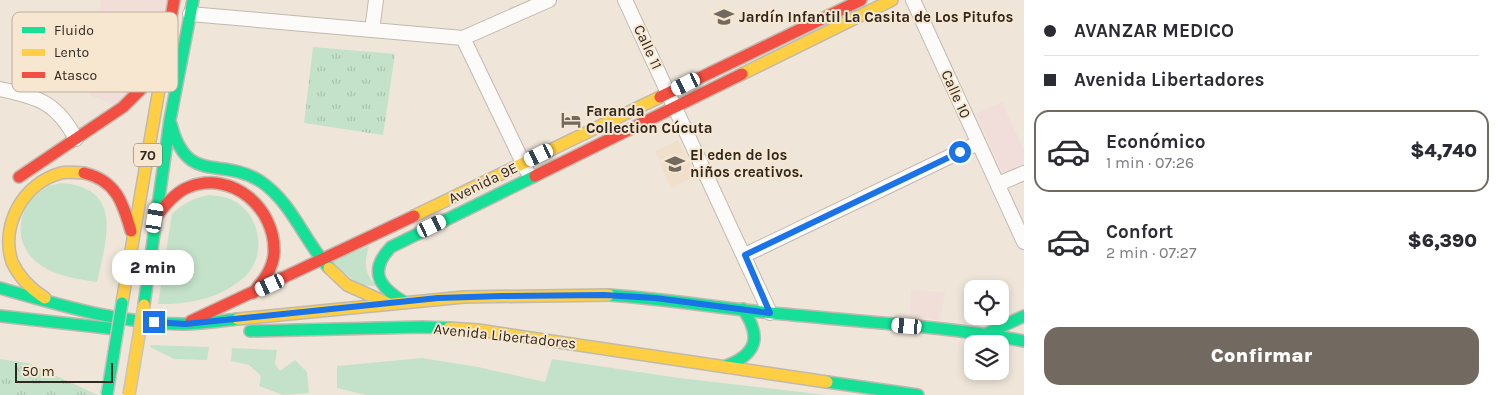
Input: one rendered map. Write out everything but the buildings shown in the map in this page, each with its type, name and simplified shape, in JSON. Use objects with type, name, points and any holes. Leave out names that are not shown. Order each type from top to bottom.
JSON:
[{"type":"main road","name":"70","points":[[178,78],[193,0]]},
{"type":"main road","name":"Avenida 9E","points":[[185,324],[324,260],[861,0]]},
{"type":"main road","name":"Avenida 9E","points":[[404,302],[392,296],[381,284],[378,268],[385,253],[400,242],[892,0]]},
{"type":"main road","points":[[12,183],[129,102],[138,92]]},
{"type":"main road","name":"70","points":[[107,395],[159,92]]},
{"type":"main road","name":"70","points":[[129,395],[175,92]]},
{"type":"main road","points":[[170,120],[175,142],[182,155],[197,164],[244,175],[258,181],[281,202],[337,277],[348,285],[388,304]]},
{"type":"main road","points":[[54,303],[25,282],[14,267],[8,250],[6,232],[11,212],[19,196],[31,184],[42,178],[64,171],[88,173],[106,182],[119,194],[127,211],[131,253]]},
{"type":"main road","points":[[155,218],[174,197],[198,184],[220,184],[248,196],[266,216],[274,244],[273,260],[269,273],[253,293]]},
{"type":"main road","name":"Avenida Libertadores","points":[[0,288],[54,303],[144,321],[185,324],[464,296],[604,295],[655,298],[770,313],[986,334],[1024,341]]},
{"type":"main road","points":[[726,366],[740,362],[751,351],[756,337],[753,321],[743,309]]},
{"type":"main road","name":"Avenida Libertadores","points":[[0,316],[158,333],[422,327],[478,330],[918,395]]},
{"type":"main road","points":[[986,334],[1024,316]]},
{"type":"street","points":[[372,30],[376,0]]},
{"type":"street","points":[[190,14],[463,38],[549,0]]},
{"type":"street","name":"Calle 11","points":[[625,0],[745,255],[770,313]]},
{"type":"street","name":"Calle 10","points":[[913,0],[1024,242]]},
{"type":"street","points":[[463,38],[530,178]]},
{"type":"street","points":[[15,92],[25,94],[53,107],[62,115],[76,139]]},
{"type":"street","points":[[745,255],[978,143]]},
{"type":"street","points":[[998,184],[1024,173]]},
{"type":"shaded area","points":[[101,0],[167,0],[165,12],[100,12]]},
{"type":"shaded area","points":[[90,92],[128,92],[116,106],[90,95]]},
{"type":"shaded area","points":[[1002,102],[1024,150],[1024,167],[1004,176],[976,114]]},
{"type":"shaded area","name":"El eden de los niños creativos.","points":[[678,140],[696,176],[671,188],[655,151]]},
{"type":"shaded area","points":[[911,290],[945,292],[940,321],[910,315]]},
{"type":"green space","points":[[313,47],[395,54],[383,135],[304,123]]},
{"type":"green space","points":[[60,183],[81,187],[94,194],[103,205],[106,218],[106,233],[97,282],[69,277],[48,270],[32,258],[25,248],[21,237],[21,226],[23,215],[28,205],[35,195],[45,188]]},
{"type":"green space","points":[[209,195],[221,196],[232,200],[247,212],[257,231],[258,252],[255,263],[241,280],[222,292],[191,302],[158,304],[172,214],[189,202]]},
{"type":"green space","points":[[369,246],[366,267],[369,276],[376,286],[359,285],[331,261]]},
{"type":"green space","points":[[151,345],[209,347],[207,360],[174,359],[150,347]]},
{"type":"green space","points":[[232,348],[277,350],[275,364],[280,371],[295,360],[307,372],[309,393],[283,395],[259,386],[261,376],[249,365],[231,361]]},
{"type":"green space","points":[[422,358],[478,367],[545,382],[552,359],[679,378],[826,395],[366,395],[337,388],[337,366]]},
{"type":"green space","points":[[0,359],[28,363],[98,395],[0,395]]},
{"type":"traffic: fast","points":[[178,78],[193,0]]},
{"type":"traffic: fast","points":[[144,305],[175,92]]},
{"type":"traffic: fast","points":[[171,124],[178,143],[186,156],[196,163],[245,174],[260,181],[271,190],[281,200],[329,268]]},
{"type":"traffic: fast","points":[[404,302],[388,290],[383,284],[378,271],[384,256],[391,247],[535,176]]},
{"type":"traffic: fast","points":[[0,288],[45,301],[137,321],[184,324],[238,319]]},
{"type":"traffic: fast","points":[[609,295],[761,312],[934,328],[1024,341]]},
{"type":"traffic: fast","points":[[107,395],[122,303]]},
{"type":"traffic: fast","points":[[726,366],[744,356],[750,350],[753,343],[753,328],[743,309]]},
{"type":"traffic: fast","points":[[0,316],[116,329]]},
{"type":"traffic: fast","points":[[986,334],[1024,316]]},
{"type":"traffic: fast","points":[[250,331],[449,328]]},
{"type":"traffic: fast","points":[[827,382],[918,395]]},
{"type":"traffic: slow","points":[[742,74],[892,0]]},
{"type":"traffic: slow","points":[[122,303],[159,92]]},
{"type":"traffic: slow","points":[[414,216],[660,97]]},
{"type":"traffic: slow","points":[[45,298],[26,282],[12,262],[9,248],[9,233],[12,220],[26,196],[48,178],[61,173],[84,173]]},
{"type":"traffic: slow","points":[[329,268],[347,285],[387,303]]},
{"type":"traffic: slow","points":[[238,319],[464,297],[609,295]]},
{"type":"traffic: slow","points":[[129,395],[144,305]]},
{"type":"traffic: slow","points":[[449,328],[478,330],[827,382]]},
{"type":"traffic: jam","points":[[172,12],[174,0]]},
{"type":"traffic: jam","points":[[660,97],[861,0]]},
{"type":"traffic: jam","points":[[535,176],[742,74]]},
{"type":"traffic: jam","points":[[19,177],[123,107],[138,92]]},
{"type":"traffic: jam","points":[[84,173],[95,176],[111,187],[121,202],[131,231]]},
{"type":"traffic: jam","points":[[155,218],[179,192],[205,183],[221,184],[235,189],[248,197],[268,221],[273,237],[274,253],[270,270],[253,293]]},
{"type":"traffic: jam","points":[[191,321],[414,216]]},
{"type":"place","name":"Jardín Infantil La Casita de Los Pitufos","points":[[724,17]]},
{"type":"place","name":"Faranda Collection Cúcuta","points":[[571,120]]},
{"type":"place","name":"El eden de los niños creativos.","points":[[675,164]]},
{"type":"route","points":[[154,322],[185,324],[464,296],[604,295],[655,298],[770,313],[745,255],[960,152]]}]
